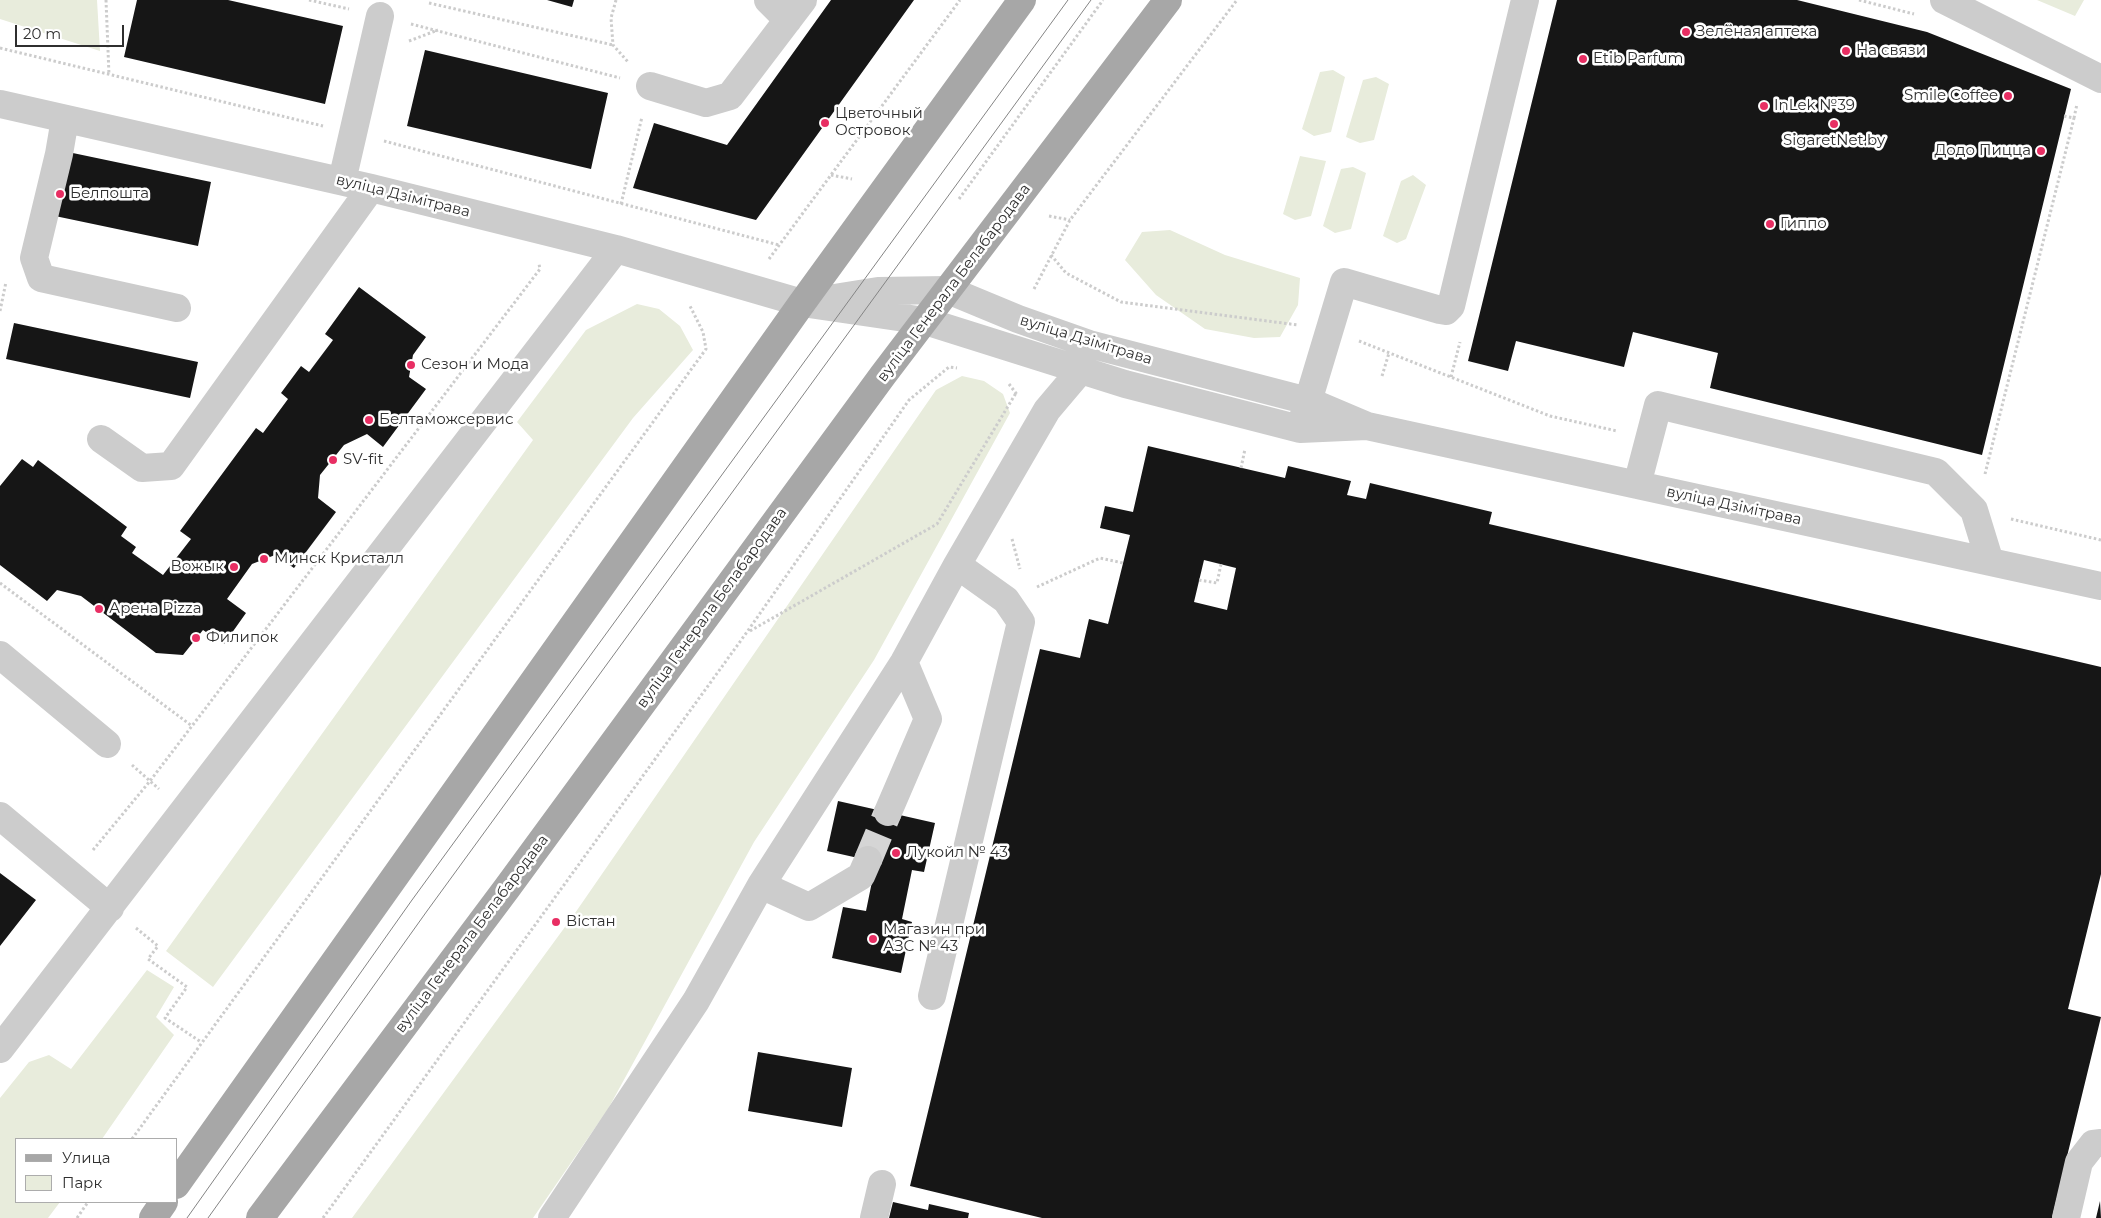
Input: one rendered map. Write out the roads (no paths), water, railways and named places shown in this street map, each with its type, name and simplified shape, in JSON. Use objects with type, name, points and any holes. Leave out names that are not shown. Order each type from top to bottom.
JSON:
[{"type":"main road","points":[[178,1182],[802,303],[1022,0]]},
{"type":"main road","name":"вуліца Генерала Белабародава","points":[[260,1218],[924,321],[1168,0]]},
{"type":"main road","points":[[153,1218],[163,1203]]},
{"type":"street","points":[[650,86],[706,103],[730,96],[796,10],[768,0]]},
{"type":"street","points":[[1300,429],[1344,282],[1440,310],[1446,311],[1451,306],[1525,0]]},
{"type":"street","points":[[1944,0],[2101,79]]},
{"type":"street","points":[[342,182],[380,16]]},
{"type":"street","name":"вуліца Дзімітрава","points":[[0,104],[371,188],[616,249],[802,303],[924,321],[1080,371],[1300,429],[1367,426]]},
{"type":"street","points":[[65,119],[59,154],[34,258],[41,278],[177,308]]},
{"type":"street","points":[[101,439],[142,468],[171,466],[371,188]]},
{"type":"street","points":[[0,1049],[616,249]]},
{"type":"street","name":"вуліца Дзімітрава","points":[[802,303],[878,291],[948,290],[1018,319],[1089,344],[1308,402],[1367,426],[2101,586]]},
{"type":"street","points":[[1041,359],[1047,410]]},
{"type":"street","points":[[552,1218],[696,1001],[761,884],[904,662],[957,565],[1047,410],[1080,371]]},
{"type":"street","points":[[1637,485],[1658,405],[1936,472],[1974,510],[1990,562]]},
{"type":"street","points":[[932,996],[1021,622],[1016,596],[957,565]]},
{"type":"street","points":[[0,655],[107,744]]},
{"type":"street","points":[[888,812],[928,719],[904,662]]},
{"type":"street","points":[[0,816],[110,908]]},
{"type":"street","points":[[761,884],[809,907],[860,876],[868,860]]},
{"type":"street","points":[[2066,1218],[2079,1162],[2093,1144],[2101,1143]]},
{"type":"street","points":[[874,1218],[882,1184]]},
{"type":"tunnel","points":[[868,860],[888,812]]},
{"type":"tram line","points":[[187,1218],[412,900],[1068,0]]},
{"type":"tram line","points":[[208,1218],[427,911],[1091,0]]},
{"type":"place","name":"Зелёная аптека","points":[[1686,32]]},
{"type":"place","name":"На связи","points":[[1846,51]]},
{"type":"place","name":"Etib Parfum","points":[[1583,59]]},
{"type":"place","name":"Smile Coffee","points":[[2008,96]]},
{"type":"place","name":"InLek №39","points":[[1764,106]]},
{"type":"place","name":"Цветочный Островок","points":[[825,123]]},
{"type":"place","name":"SigaretNet.by","points":[[1834,124]]},
{"type":"place","name":"Додо Пицца","points":[[2041,151]]},
{"type":"place","name":"Белпошта","points":[[60,194]]},
{"type":"place","name":"Гиппо","points":[[1770,224]]},
{"type":"place","name":"Сезон и Мода","points":[[411,365]]},
{"type":"place","name":"Белтаможсервис","points":[[369,420]]},
{"type":"place","name":"SV-fit","points":[[333,460]]},
{"type":"place","name":"Минск Кристалл","points":[[264,559]]},
{"type":"place","name":"Вожык","points":[[234,567]]},
{"type":"place","name":"Арена Pizza","points":[[99,609]]},
{"type":"place","name":"Филипок","points":[[196,638]]},
{"type":"place","name":"Лукойл № 43","points":[[896,853]]},
{"type":"place","name":"Вістан","points":[[556,922]]},
{"type":"place","name":"Магазин при АЗС № 43","points":[[873,939]]}]
